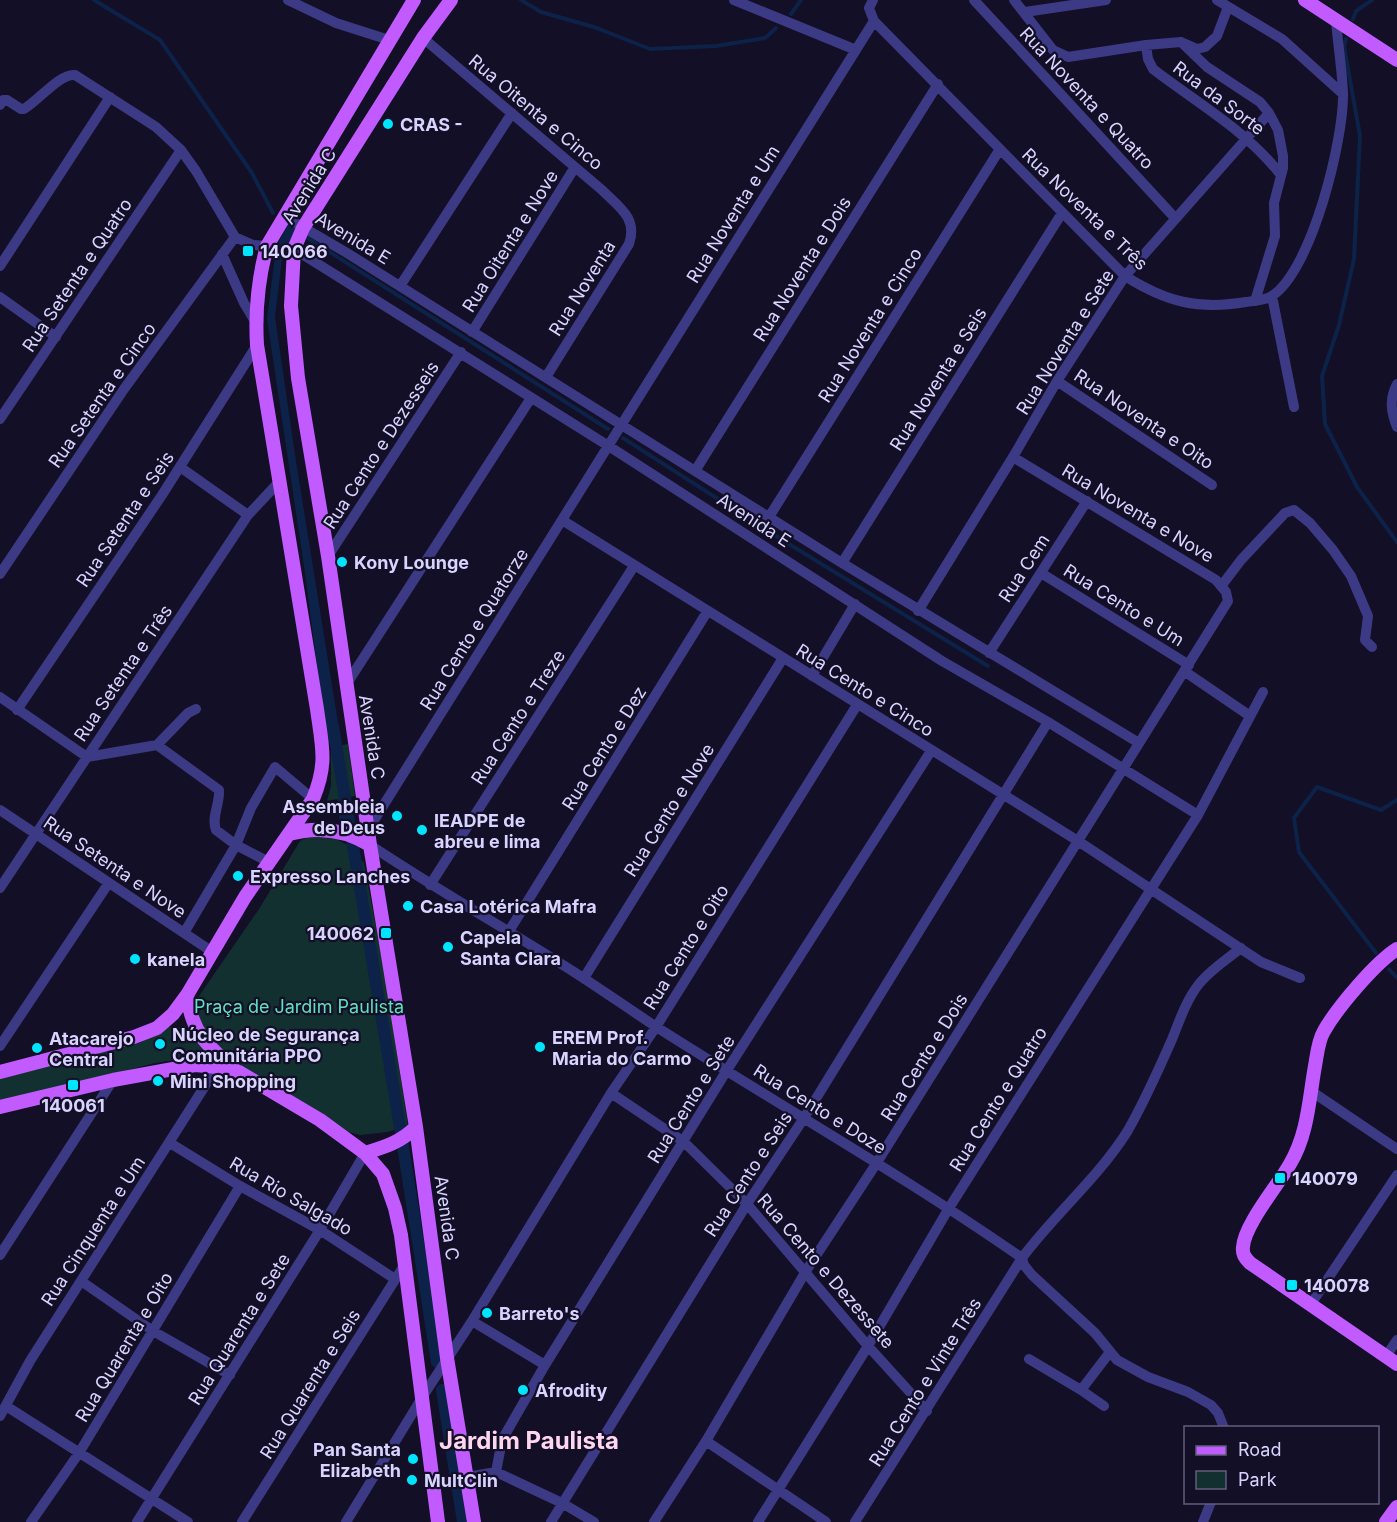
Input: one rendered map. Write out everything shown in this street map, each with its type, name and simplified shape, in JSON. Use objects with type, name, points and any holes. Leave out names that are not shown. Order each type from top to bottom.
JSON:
[{"type":"main road","name":"Avenida C","points":[[0,1072],[134,1038],[157,1028],[172,1014],[187,994],[211,951],[310,804],[323,771],[323,751],[257,345],[258,285],[267,246],[414,0]]},
{"type":"main road","name":"Avenida C","points":[[451,0],[423,38],[303,228],[294,249],[291,306],[298,378],[328,556],[368,830],[406,1136],[447,1358],[474,1522]]},
{"type":"main road","points":[[1305,0],[1397,60]]},
{"type":"main road","points":[[374,67],[396,80]]},
{"type":"main road","points":[[289,834],[315,828],[336,830],[370,845]]},
{"type":"main road","points":[[1392,1360],[1250,1263],[1244,1257],[1242,1249],[1252,1223],[1291,1163],[1300,1144],[1323,1032],[1366,979],[1397,949]]},
{"type":"main road","points":[[187,994],[192,1019],[207,1045],[238,1072],[320,1120],[365,1153],[383,1174],[401,1235],[438,1522]]},
{"type":"main road","points":[[0,1107],[113,1080],[195,1065],[238,1072]]},
{"type":"main road","points":[[365,1153],[406,1136]]},
{"type":"street","points":[[288,0],[336,23],[389,39]]},
{"type":"street","points":[[734,0],[856,50]]},
{"type":"street","points":[[873,0],[869,8],[874,21]]},
{"type":"street","name":"Rua Noventa e Quatro","points":[[974,0],[1175,218]]},
{"type":"street","points":[[1014,0],[1053,50],[1063,56],[1077,57],[1146,45],[1181,42],[1197,49],[1205,47],[1217,36],[1228,7]]},
{"type":"street","points":[[1025,12],[1106,0]]},
{"type":"street","points":[[1217,0],[1282,39],[1343,94]]},
{"type":"street","name":"Rua Noventa e Um","points":[[607,445],[874,21]]},
{"type":"street","name":"Rua Noventa e Três","points":[[874,21],[1125,276],[1142,287],[1193,305],[1226,305],[1272,296]]},
{"type":"street","points":[[1294,407],[1272,296],[1286,282],[1306,246],[1322,205],[1338,149],[1343,94],[1336,21]]},
{"type":"street","name":"Rua Oitenta e Cinco","points":[[423,38],[602,190],[626,215]]},
{"type":"street","points":[[1181,42],[1207,67],[1260,102],[1278,130],[1283,156],[1274,202],[1275,236],[1255,301]]},
{"type":"street","name":"Rua da Sorte","points":[[1146,45],[1148,59],[1153,69],[1246,138],[1264,153],[1280,174]]},
{"type":"street","points":[[3,102],[24,109],[62,79],[75,75],[156,127],[181,150],[235,237],[253,245],[267,246]]},
{"type":"street","name":"Rua Noventa e Dois","points":[[695,471],[938,84]]},
{"type":"street","points":[[0,266],[110,97]]},
{"type":"street","points":[[400,286],[512,113]]},
{"type":"street","name":"Rua Noventa e Sete","points":[[918,610],[1013,457],[1057,381],[1125,276],[1269,113]]},
{"type":"street","name":"Rua Noventa e Cinco","points":[[768,517],[1000,149]]},
{"type":"street","name":"Rua Setenta e Quatro","points":[[0,419],[181,150]]},
{"type":"street","name":"Rua Oitenta e Nove","points":[[472,332],[575,167]]},
{"type":"street","name":"Rua Noventa e Seis","points":[[842,563],[1062,213]]},
{"type":"street","name":"Rua Noventa","points":[[546,377],[630,244],[633,234],[632,225],[626,215]]},
{"type":"street","name":"Avenida E","points":[[284,216],[918,610],[1139,743]]},
{"type":"street","name":"Rua Setenta e Cinco","points":[[0,574],[124,389],[235,237]]},
{"type":"street","name":"Avenida E","points":[[294,249],[461,352],[942,661],[1048,722],[1198,815]]},
{"type":"street","points":[[222,254],[244,303],[256,323]]},
{"type":"street","points":[[0,297],[56,337]]},
{"type":"street","name":"Rua Setenta e Seis","points":[[17,710],[180,467],[257,345]]},
{"type":"street","name":"Rua Cento e Dezesseis","points":[[328,556],[461,352]]},
{"type":"street","name":"Rua Noventa e Oito","points":[[1057,381],[1212,485]]},
{"type":"street","points":[[1397,384],[1390,412],[1397,427]]},
{"type":"street","points":[[346,685],[531,398]]},
{"type":"street","name":"Rua Cento e Quatorze","points":[[368,830],[607,445]]},
{"type":"street","name":"Rua Noventa e Nove","points":[[1013,457],[1222,585],[1228,596],[1224,610]]},
{"type":"street","points":[[180,467],[248,515]]},
{"type":"street","name":"Rua Setenta e Três","points":[[0,888],[248,515],[279,482]]},
{"type":"street","name":"Rua Cem","points":[[989,653],[1087,501]]},
{"type":"street","points":[[1222,585],[1241,560],[1285,513],[1294,510],[1310,523],[1351,576],[1368,616],[1365,640],[1372,647]]},
{"type":"street","name":"Rua Cento e Cinco","points":[[562,520],[1078,841],[1261,962],[1300,978]]},
{"type":"street","name":"Rua Cento e Treze","points":[[430,885],[634,566]]},
{"type":"street","name":"Rua Cento e Um","points":[[1041,573],[1187,668],[1250,716]]},
{"type":"street","points":[[812,676],[855,604]]},
{"type":"street","name":"Rua Cento e Dois","points":[[654,1522],[706,1441],[806,1272],[1224,610]]},
{"type":"street","name":"Rua Cento e Dez","points":[[509,931],[707,612]]},
{"type":"street","name":"Rua Cento e Nove","points":[[584,978],[783,658]]},
{"type":"street","name":"Rua Cento e Quatro","points":[[758,1522],[868,1346],[949,1208],[1198,815],[1263,692]]},
{"type":"street","points":[[0,697],[87,757],[157,745],[188,713],[196,709]]},
{"type":"street","name":"Rua Cento e Oito","points":[[349,1521],[423,1396],[472,1322],[611,1093],[656,1027],[857,705]]},
{"type":"street","name":"Rua Cento e Seis","points":[[551,1522],[1048,722]]},
{"type":"street","points":[[157,745],[219,790],[214,824],[216,830],[236,845],[269,862]]},
{"type":"street","name":"Rua Cento e Sete","points":[[496,1472],[502,1440],[545,1365],[727,1070],[931,751]]},
{"type":"street","points":[[184,933],[236,845],[251,808],[275,767],[310,804]]},
{"type":"street","name":"Rua Setenta e Nove","points":[[0,810],[211,951]]},
{"type":"street","name":"Rua Cento e Doze","points":[[370,845],[430,885],[584,978],[656,1027],[949,1208],[1022,1258],[1024,1265],[1032,1275],[1088,1326],[1122,1364],[1148,1377],[1188,1392],[1211,1406],[1218,1413],[1223,1426]]},
{"type":"street","points":[[0,1046],[108,884]]},
{"type":"street","name":"Rua Cento e Vinte Três","points":[[855,1522],[1022,1258],[1047,1226],[1108,1158],[1145,1099],[1197,987],[1203,979],[1240,948]]},
{"type":"street","name":"Rua Cinquenta e Um","points":[[3,1411],[30,1361],[218,1067]]},
{"type":"street","points":[[0,1255],[113,1080]]},
{"type":"street","points":[[1311,1091],[1397,1149]]},
{"type":"street","name":"Rua Cento e Dezessete","points":[[611,1093],[684,1142],[747,1204],[868,1346],[927,1411]]},
{"type":"street","name":"Rua Rio Salgado","points":[[170,1143],[240,1186],[320,1230],[396,1279]]},
{"type":"street","name":"Rua Quarenta e Sete","points":[[137,1522],[320,1230],[365,1153]]},
{"type":"street","points":[[1311,1304],[1397,1175]]},
{"type":"street","name":"Rua Quarenta e Oito","points":[[31,1522],[79,1453],[240,1186]]},
{"type":"street","name":"Rua Quarenta e Seis","points":[[242,1522],[405,1264]]},
{"type":"street","points":[[81,1281],[153,1331],[230,1375]]},
{"type":"street","points":[[472,1322],[545,1365]]},
{"type":"street","points":[[1392,1360],[1397,1340]]},
{"type":"street","points":[[1082,1390],[1110,1352]]},
{"type":"street","points":[[1029,1359],[1082,1390],[1104,1406]]},
{"type":"street","points":[[3,1411],[79,1453],[189,1522]]},
{"type":"street","points":[[706,1441],[826,1522]]},
{"type":"street","points":[[467,1477],[496,1472],[562,1503],[594,1522]]},
{"type":"street","points":[[1203,1522],[1211,1504]]},
{"type":"green space","points":[[348,744],[355,796],[327,801],[331,786],[331,747]]},
{"type":"green space","name":"Praça de Jardim Paulista","points":[[313,834],[331,837],[348,845],[364,863],[385,976],[408,1126],[387,1132],[360,1135],[336,1129],[213,1060],[205,1051],[211,1062],[187,1058],[155,1063],[0,1103],[0,1077],[140,1043],[168,1027],[183,1027],[199,1043],[194,1009],[199,996],[259,909],[300,841]]},
{"type":"water","points":[[288,230],[292,234],[282,259],[275,317],[341,741],[327,743],[305,573],[267,319],[275,256]]},
{"type":"water","points":[[349,797],[352,827],[340,828],[337,799]]},
{"type":"waterway","points":[[94,0],[160,40],[252,173],[273,213]]},
{"type":"waterway","points":[[521,0],[541,12],[594,27],[650,49],[716,46],[765,38],[776,28]]},
{"type":"waterway","points":[[791,14],[801,0]]},
{"type":"waterway","points":[[1353,19],[1356,11],[1372,0]]},
{"type":"waterway","points":[[1346,39],[1344,46],[1360,136],[1354,259],[1339,325],[1322,376],[1325,424],[1357,487],[1397,542]]},
{"type":"waterway","points":[[283,247],[293,228]]},
{"type":"waterway","points":[[306,237],[608,429]]},
{"type":"waterway","points":[[623,438],[771,533],[988,666]]},
{"type":"waterway","points":[[333,726],[437,1362]]},
{"type":"waterway","points":[[1376,953],[1299,852],[1294,818],[1317,787],[1381,810],[1397,800]]},
{"type":"waterway","points":[[1389,969],[1397,978]]},
{"type":"waterway","points":[[442,1390],[463,1522]]},
{"type":"place","name":"CRAS -","points":[[388,124]]},
{"type":"place","name":"140066","points":[[248,251]]},
{"type":"place","name":"Kony Lounge","points":[[342,562]]},
{"type":"place","name":"Assembleia de Deus","points":[[397,816]]},
{"type":"place","name":"IEADPE de abreu e lima","points":[[422,830]]},
{"type":"place","name":"Expresso Lanches","points":[[238,876]]},
{"type":"place","name":"Casa Lotérica Mafra","points":[[408,906]]},
{"type":"place","name":"140062","points":[[386,933]]},
{"type":"place","name":"Capela Santa Clara","points":[[448,947]]},
{"type":"place","name":"kanela","points":[[135,959]]},
{"type":"place","name":"Núcleo de Segurança Comunitária PPO","points":[[160,1044]]},
{"type":"place","name":"EREM Prof. Maria do Carmo","points":[[540,1047]]},
{"type":"place","name":"Atacarejo Central","points":[[37,1048]]},
{"type":"place","name":"Mini Shopping","points":[[158,1081]]},
{"type":"place","name":"140061","points":[[73,1085]]},
{"type":"place","name":"140079","points":[[1280,1178]]},
{"type":"place","name":"140078","points":[[1292,1285]]},
{"type":"place","name":"Barreto's","points":[[487,1313]]},
{"type":"place","name":"Afrodity","points":[[523,1390]]},
{"type":"place","name":"Pan Santa Elizabeth","points":[[413,1459]]},
{"type":"place","name":"MultClin","points":[[412,1480]]},
{"type":"district","name":"Jardim Paulista","points":[[529,1440]]}]
